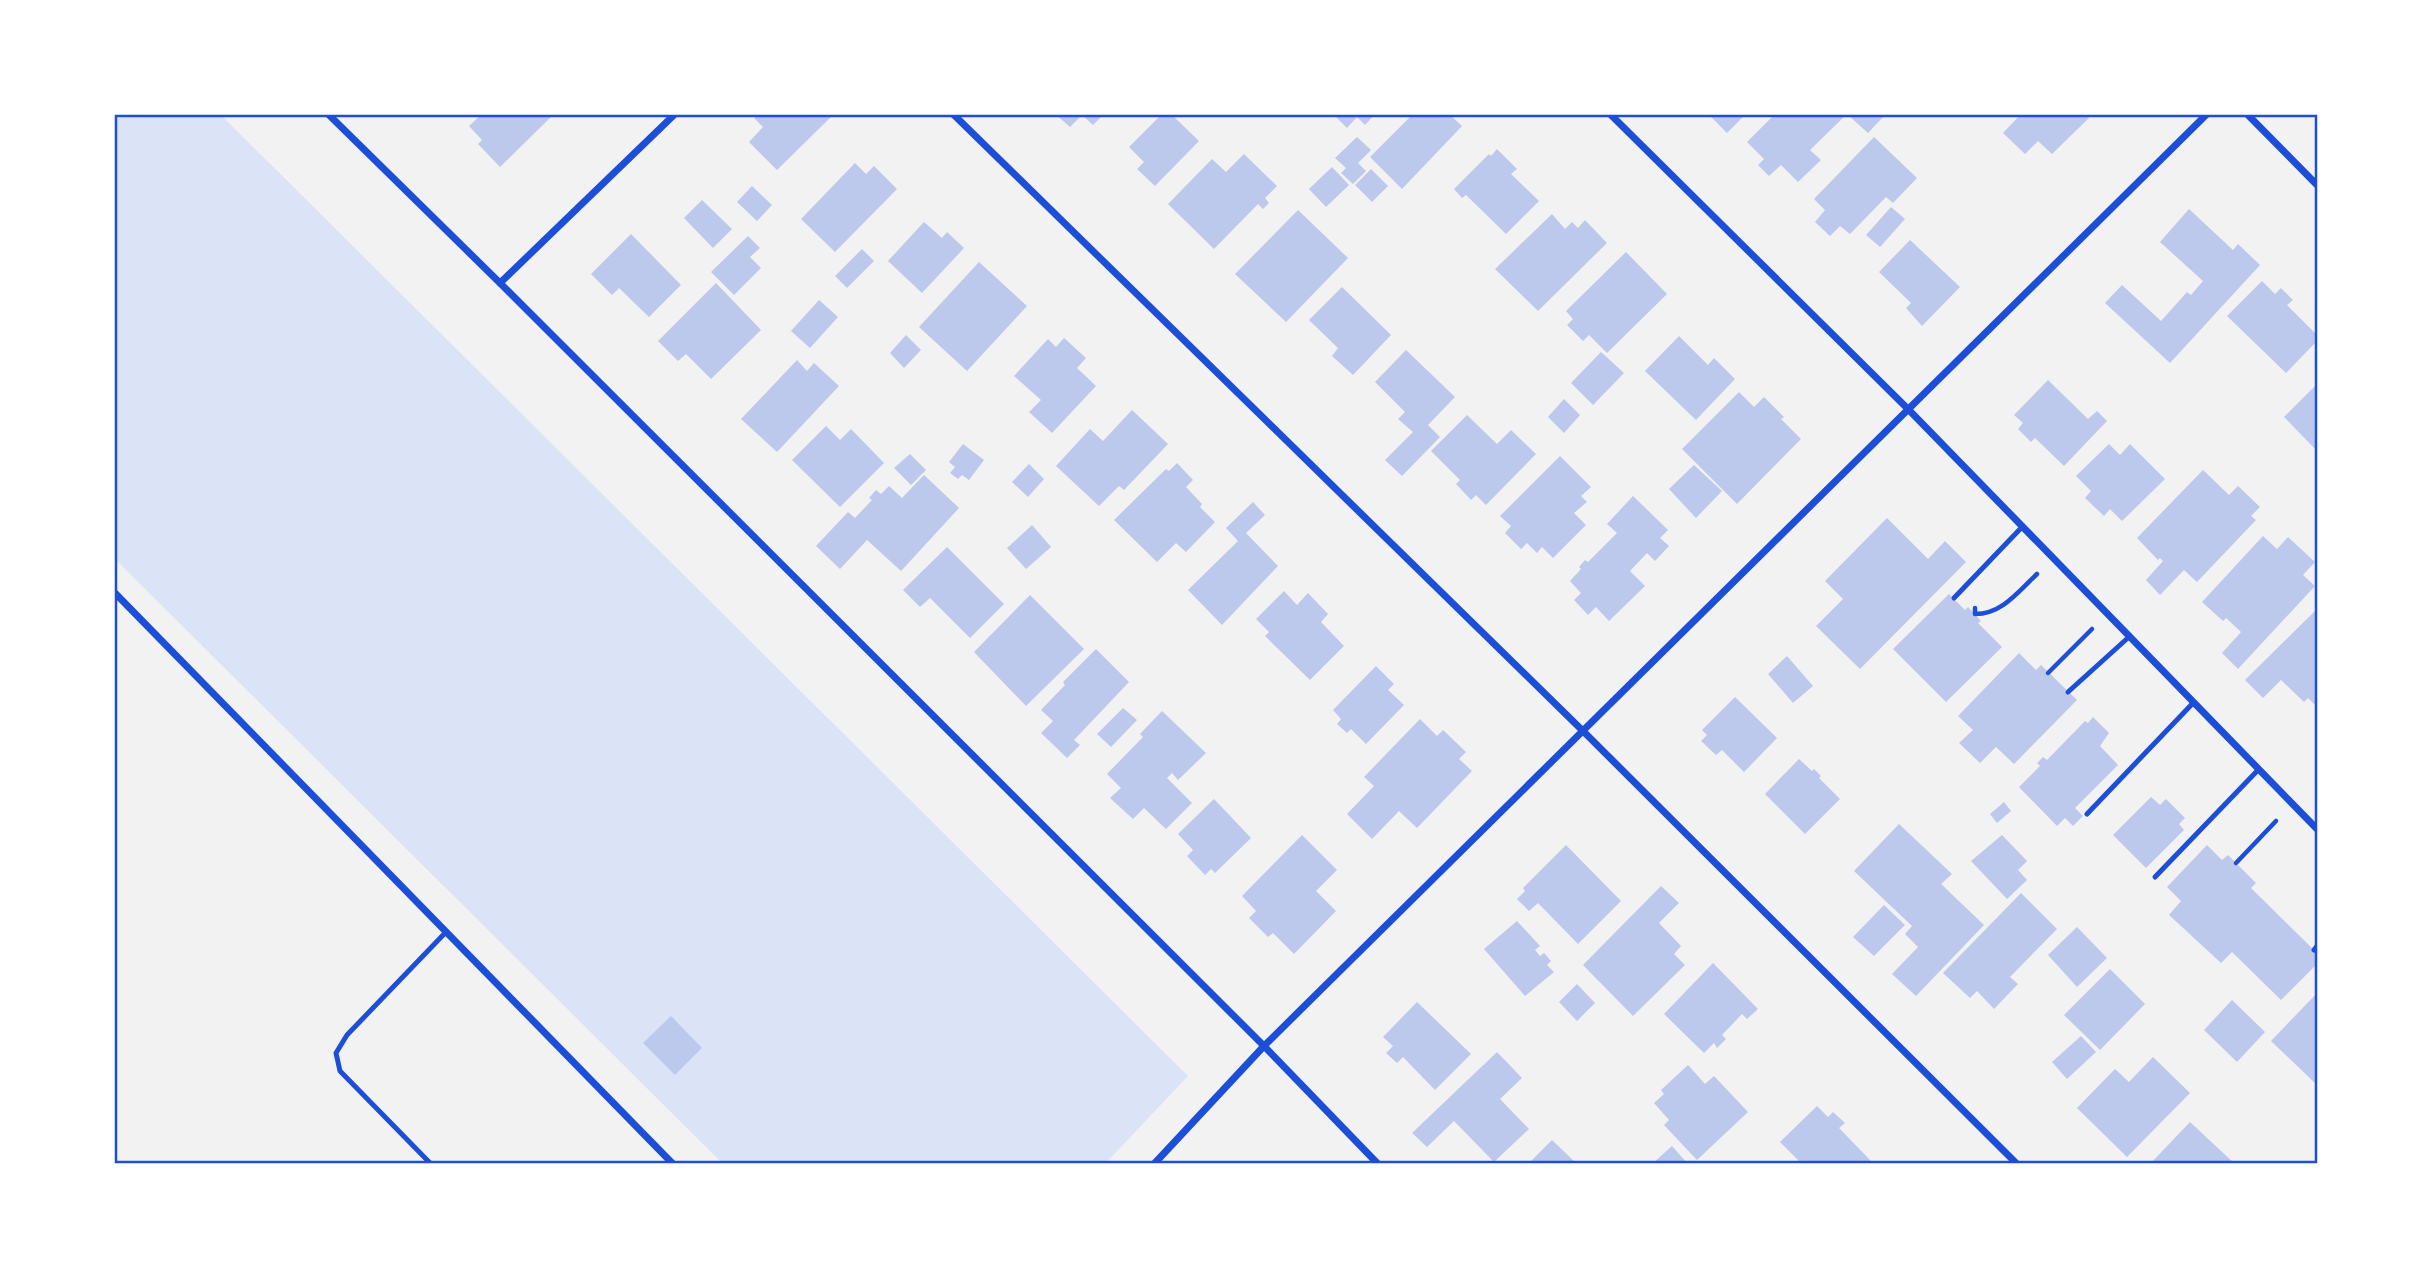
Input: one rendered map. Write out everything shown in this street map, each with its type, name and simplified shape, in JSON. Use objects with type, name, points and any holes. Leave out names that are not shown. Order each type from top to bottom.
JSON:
[{"type":"street","points":[[328,114],[1264,1046],[1378,1164]]},
{"type":"street","points":[[500,283],[675,114]]},
{"type":"street","points":[[953,114],[1583,731],[2017,1164]]},
{"type":"street","points":[[1610,114],[1908,409],[2317,830]]},
{"type":"street","points":[[1154,1164],[1264,1046],[2207,114]]},
{"type":"street","points":[[2247,114],[2317,186]]},
{"type":"street","points":[[114,592],[673,1164]]},
{"type":"lane","points":[[1954,598],[2023,526]]},
{"type":"lane","points":[[2068,692],[2130,636]]},
{"type":"lane","points":[[2087,814],[2194,702]]},
{"type":"lane","points":[[2155,877],[2259,769]]},
{"type":"lane","points":[[431,1164],[340,1071],[336,1053],[347,1035],[446,932]]},
{"type":"path","points":[[1966,585],[1975,602],[1975,614],[1989,614],[2001,607],[2054,558]]},
{"type":"path","points":[[2048,673],[2107,613]]},
{"type":"path","points":[[2236,863],[2293,804]]},
{"type":"shaded area","points":[[114,114],[220,114],[1188,1076],[1105,1164],[723,1164],[114,558]]},
{"type":"building","points":[[482,114],[554,114],[500,167],[478,144],[482,140],[469,126]]},
{"type":"building","points":[[759,114],[834,114],[777,170],[749,142],[763,127],[754,118]]},
{"type":"building","points":[[1055,114],[1104,114],[1093,125],[1082,115],[1070,127]]},
{"type":"building","points":[[1162,114],[1171,114],[1199,141],[1155,186],[1137,169],[1144,162],[1129,147]]},
{"type":"building","points":[[1333,114],[1375,114],[1365,125],[1357,117],[1347,128]]},
{"type":"building","points":[[1413,114],[1449,114],[1462,126],[1402,189],[1370,157]]},
{"type":"building","points":[[1708,114],[1746,114],[1727,133]]},
{"type":"building","points":[[1775,114],[1847,114],[1810,150],[1821,160],[1798,182],[1781,165],[1769,176],[1758,165],[1764,159],[1747,142]]},
{"type":"building","points":[[1847,114],[1886,114],[1868,133]]},
{"type":"building","points":[[2021,114],[2084,114],[2089,118],[2052,154],[2038,141],[2025,154],[2003,133]]},
{"type":"building","points":[[1357,137],[1371,150],[1358,163],[1366,171],[1353,184],[1341,173],[1346,168],[1335,158]]},
{"type":"building","points":[[1874,137],[1917,178],[1893,203],[1886,197],[1850,234],[1840,226],[1830,236],[1815,222],[1825,210],[1814,199]]},
{"type":"building","points":[[1497,149],[1517,169],[1511,174],[1539,201],[1506,234],[1466,195],[1462,198],[1454,189]]},
{"type":"building","points":[[1244,154],[1277,186],[1265,198],[1269,203],[1263,209],[1258,204],[1214,249],[1168,204],[1212,159],[1226,172]]},
{"type":"building","points":[[855,163],[866,174],[874,166],[897,189],[835,252],[801,219]]},
{"type":"building","points":[[1332,167],[1349,185],[1326,207],[1309,189]]},
{"type":"building","points":[[1371,169],[1388,186],[1372,202],[1355,185]]},
{"type":"building","points":[[752,186],[772,205],[757,221],[737,202]]},
{"type":"building","points":[[702,200],[732,229],[713,248],[684,218]]},
{"type":"building","points":[[1891,207],[1905,219],[1880,247],[1866,235]]},
{"type":"building","points":[[2189,209],[2233,250],[2238,244],[2260,265],[2170,363],[2105,303],[2122,285],[2161,321],[2187,292],[2191,295],[2203,281],[2160,242]]},
{"type":"building","points":[[1298,210],[1348,258],[1286,322],[1235,274]]},
{"type":"building","points":[[1552,214],[1565,229],[1572,222],[1578,228],[1585,220],[1607,243],[1538,311],[1495,269]]},
{"type":"building","points":[[924,222],[942,238],[947,232],[964,248],[922,293],[888,261]]},
{"type":"building","points":[[631,234],[681,285],[649,317],[619,288],[612,295],[591,274]]},
{"type":"building","points":[[748,236],[760,248],[750,257],[761,268],[734,295],[711,272]]},
{"type":"building","points":[[1910,240],[1960,287],[1922,326],[1906,308],[1911,303],[1879,272]]},
{"type":"building","points":[[862,249],[874,261],[847,288],[835,276]]},
{"type":"building","points":[[1626,252],[1667,294],[1607,353],[1589,335],[1583,341],[1567,325],[1573,319],[1566,311]]},
{"type":"building","points":[[979,262],[1027,306],[967,371],[919,327]]},
{"type":"building","points":[[2262,281],[2275,294],[2281,288],[2293,300],[2287,305],[2317,335],[2317,341],[2286,373],[2227,316]]},
{"type":"building","points":[[716,283],[761,330],[711,379],[686,354],[678,361],[658,341]]},
{"type":"building","points":[[1342,287],[1391,335],[1353,375],[1332,356],[1338,348],[1309,320]]},
{"type":"building","points":[[819,300],[838,317],[810,348],[791,331]]},
{"type":"building","points":[[906,335],[921,350],[904,368],[890,353]]},
{"type":"building","points":[[1679,336],[1708,365],[1714,358],[1735,379],[1696,420],[1645,371]]},
{"type":"building","points":[[1064,338],[1086,358],[1077,368],[1096,386],[1052,433],[1029,412],[1041,400],[1014,376],[1048,339],[1056,347]]},
{"type":"building","points":[[1406,350],[1455,397],[1428,425],[1440,437],[1402,476],[1385,460],[1413,432],[1398,419],[1405,412],[1375,382]]},
{"type":"building","points":[[1601,352],[1624,373],[1593,405],[1571,383]]},
{"type":"building","points":[[797,360],[807,371],[814,363],[839,386],[777,452],[741,419]]},
{"type":"building","points":[[2048,380],[2088,419],[2097,411],[2107,421],[2064,466],[2035,438],[2031,442],[2018,429],[2023,423],[2014,415]]},
{"type":"building","points":[[2317,384],[2317,451],[2284,417]]},
{"type":"building","points":[[1739,392],[1754,407],[1764,397],[1801,439],[1737,504],[1682,449]]},
{"type":"building","points":[[1564,399],[1580,415],[1564,433],[1548,417]]},
{"type":"building","points":[[1132,410],[1168,444],[1124,490],[1119,486],[1099,506],[1056,466],[1090,429],[1103,441]]},
{"type":"building","points":[[1467,415],[1497,444],[1511,430],[1536,454],[1486,505],[1476,495],[1471,500],[1456,484],[1460,480],[1431,451]]},
{"type":"building","points":[[826,426],[840,440],[851,429],[884,463],[840,507],[792,460]]},
{"type":"building","points":[[963,444],[984,460],[969,480],[962,475],[958,479],[950,473],[955,467],[949,462]]},
{"type":"building","points":[[2109,444],[2120,455],[2130,444],[2165,479],[2122,521],[2110,509],[2104,516],[2085,498],[2091,491],[2076,476]]},
{"type":"building","points":[[910,454],[926,470],[911,485],[894,468]]},
{"type":"building","points":[[1560,456],[1591,487],[1581,496],[1587,502],[1574,513],[1586,525],[1553,558],[1542,547],[1537,553],[1527,543],[1521,549],[1505,533],[1511,526],[1500,516]]},
{"type":"building","points":[[1177,463],[1193,480],[1186,487],[1215,522],[1186,552],[1176,543],[1157,562],[1114,520],[1166,469],[1169,471]]},
{"type":"building","points":[[1029,464],[1044,479],[1028,497],[1012,482]]},
{"type":"building","points":[[1694,465],[1722,491],[1696,518],[1669,489]]},
{"type":"building","points":[[2203,470],[2229,495],[2238,486],[2260,507],[2251,516],[2256,520],[2197,582],[2184,570],[2160,595],[2146,580],[2163,561],[2160,558],[2158,560],[2137,538]]},
{"type":"building","points":[[924,475],[959,508],[901,571],[867,540],[840,569],[816,546],[848,512],[855,518],[872,500],[869,498],[876,490],[881,494],[889,486],[902,498]]},
{"type":"building","points":[[1633,496],[1668,530],[1660,538],[1669,546],[1655,561],[1647,553],[1630,571],[1645,586],[1609,621],[1596,607],[1588,615],[1574,600],[1581,593],[1570,581],[1585,560],[1588,562],[1617,533],[1607,524]]},
{"type":"building","points":[[1253,502],[1265,515],[1246,533],[1278,566],[1222,625],[1188,590],[1238,541],[1226,528]]},
{"type":"building","points":[[1887,518],[1928,559],[1945,541],[1966,562],[1860,669],[1816,626],[1843,599],[1825,581]]},
{"type":"building","points":[[1032,525],[1051,547],[1026,569],[1007,548]]},
{"type":"building","points":[[2263,536],[2277,549],[2288,537],[2315,562],[2303,575],[2315,586],[2238,669],[2222,653],[2241,632],[2226,618],[2223,621],[2202,602]]},
{"type":"building","points":[[947,547],[1004,604],[970,638],[930,598],[920,607],[903,590]]},
{"type":"building","points":[[1284,591],[1297,605],[1308,593],[1328,614],[1321,622],[1344,646],[1310,680],[1265,636],[1269,632],[1256,619]]},
{"type":"building","points":[[1949,594],[1965,610],[1968,607],[1981,621],[1978,623],[2002,647],[1946,702],[1893,649]]},
{"type":"building","points":[[1030,595],[1084,649],[1026,706],[974,652]]},
{"type":"building","points":[[2317,609],[2317,707],[2308,698],[2304,702],[2281,680],[2263,698],[2245,680]]},
{"type":"building","points":[[1096,649],[1129,682],[1074,740],[1080,745],[1067,758],[1041,733],[1053,721],[1041,710],[1065,685],[1063,682]]},
{"type":"building","points":[[2019,653],[2036,670],[2041,665],[2077,700],[2014,764],[1996,747],[1980,763],[1959,743],[1973,730],[1958,716]]},
{"type":"building","points":[[1787,656],[1813,686],[1793,703],[1768,674]]},
{"type":"building","points":[[1376,666],[1394,684],[1388,690],[1404,705],[1366,744],[1351,729],[1347,733],[1337,724],[1341,719],[1333,710]]},
{"type":"building","points":[[1735,697],[1777,738],[1744,772],[1722,750],[1716,755],[1701,741],[1707,735],[1702,730]]},
{"type":"building","points":[[1123,708],[1137,720],[1111,747],[1097,734]]},
{"type":"building","points":[[1162,711],[1206,753],[1178,780],[1172,773],[1167,778],[1192,803],[1166,829],[1144,808],[1133,819],[1110,798],[1121,788],[1107,774],[1143,737],[1140,734]]},
{"type":"building","points":[[2093,717],[2109,733],[2100,746],[2118,765],[2075,808],[2083,816],[2073,826],[2065,818],[2057,826],[2019,787],[2040,766],[2037,763],[2043,757],[2047,760],[2085,721],[2088,723]]},
{"type":"building","points":[[1420,719],[1437,736],[1443,730],[1466,752],[1459,759],[1472,771],[1417,828],[1399,811],[1372,839],[1347,814],[1374,786],[1364,777]]},
{"type":"building","points":[[1799,759],[1812,771],[1814,769],[1821,776],[1819,778],[1840,799],[1805,834],[1765,794]]},
{"type":"building","points":[[2151,797],[2160,805],[2166,799],[2185,818],[2179,824],[2184,830],[2146,868],[2113,835]]},
{"type":"building","points":[[1214,799],[1251,838],[1215,873],[1211,869],[1205,875],[1187,856],[1193,850],[1178,834]]},
{"type":"building","points":[[2004,802],[2011,811],[1997,823],[1990,814]]},
{"type":"building","points":[[1899,824],[1952,874],[1941,884],[1984,925],[1916,996],[1892,974],[1918,947],[1905,934],[1912,926],[1854,871]]},
{"type":"building","points":[[1302,835],[1337,870],[1316,891],[1336,911],[1294,954],[1273,933],[1268,937],[1249,918],[1256,911],[1242,896]]},
{"type":"building","points":[[2002,835],[2027,861],[2018,870],[2027,880],[2007,899],[1971,861]]},
{"type":"building","points":[[1566,845],[1621,901],[1578,944],[1538,903],[1529,911],[1517,899],[1525,891],[1523,888]]},
{"type":"building","points":[[2207,845],[2222,860],[2228,855],[2256,883],[2251,888],[2317,953],[2317,964],[2281,1000],[2232,952],[2221,963],[2169,915],[2181,901],[2167,887]]},
{"type":"building","points":[[1661,886],[1679,903],[1659,923],[1681,946],[1674,954],[1685,965],[1633,1016],[1583,965]]},
{"type":"building","points":[[2021,893],[2057,929],[2010,977],[2018,984],[1994,1009],[1977,991],[1970,998],[1943,973]]},
{"type":"building","points":[[1884,905],[1905,925],[1874,956],[1853,937]]},
{"type":"building","points":[[1517,921],[1540,946],[1535,950],[1540,956],[1544,953],[1551,961],[1547,965],[1554,972],[1525,996],[1484,949]]},
{"type":"building","points":[[2077,927],[2107,958],[2077,987],[2048,955]]},
{"type":"building","points":[[1713,963],[1758,1009],[1747,1019],[1742,1014],[1722,1035],[1726,1039],[1717,1048],[1714,1043],[1704,1053],[1664,1014]]},
{"type":"building","points":[[2110,969],[2145,1004],[2100,1050],[2064,1015]]},
{"type":"building","points":[[1577,984],[1595,1003],[1577,1021],[1559,1002]]},
{"type":"building","points":[[2317,993],[2317,1085],[2271,1041]]},
{"type":"building","points":[[2232,1000],[2265,1032],[2237,1062],[2204,1030]]},
{"type":"building","points":[[1417,1002],[1471,1054],[1435,1090],[1403,1057],[1397,1063],[1386,1053],[1393,1046],[1383,1037]]},
{"type":"building","points":[[671,1016],[702,1048],[675,1075],[643,1043]]},
{"type":"building","points":[[2081,1036],[2096,1052],[2067,1079],[2052,1062]]},
{"type":"building","points":[[1497,1052],[1522,1078],[1500,1099],[1529,1129],[1494,1162],[1454,1121],[1427,1147],[1412,1133]]},
{"type":"building","points":[[2153,1057],[2190,1093],[2127,1157],[2077,1108],[2115,1069],[2129,1082]]},
{"type":"building","points":[[1688,1065],[1705,1084],[1714,1076],[1748,1112],[1697,1160],[1664,1125],[1669,1120],[1654,1103],[1664,1094],[1661,1090]]},
{"type":"building","points":[[1817,1106],[1828,1117],[1833,1112],[1845,1123],[1839,1128],[1871,1161],[1868,1164],[1802,1164],[1780,1142]]},
{"type":"building","points":[[2190,1122],[2235,1164],[2150,1164]]},
{"type":"building","points":[[1552,1140],[1577,1164],[1528,1164]]},
{"type":"building","points":[[1672,1146],[1687,1163],[1652,1164]]}]
